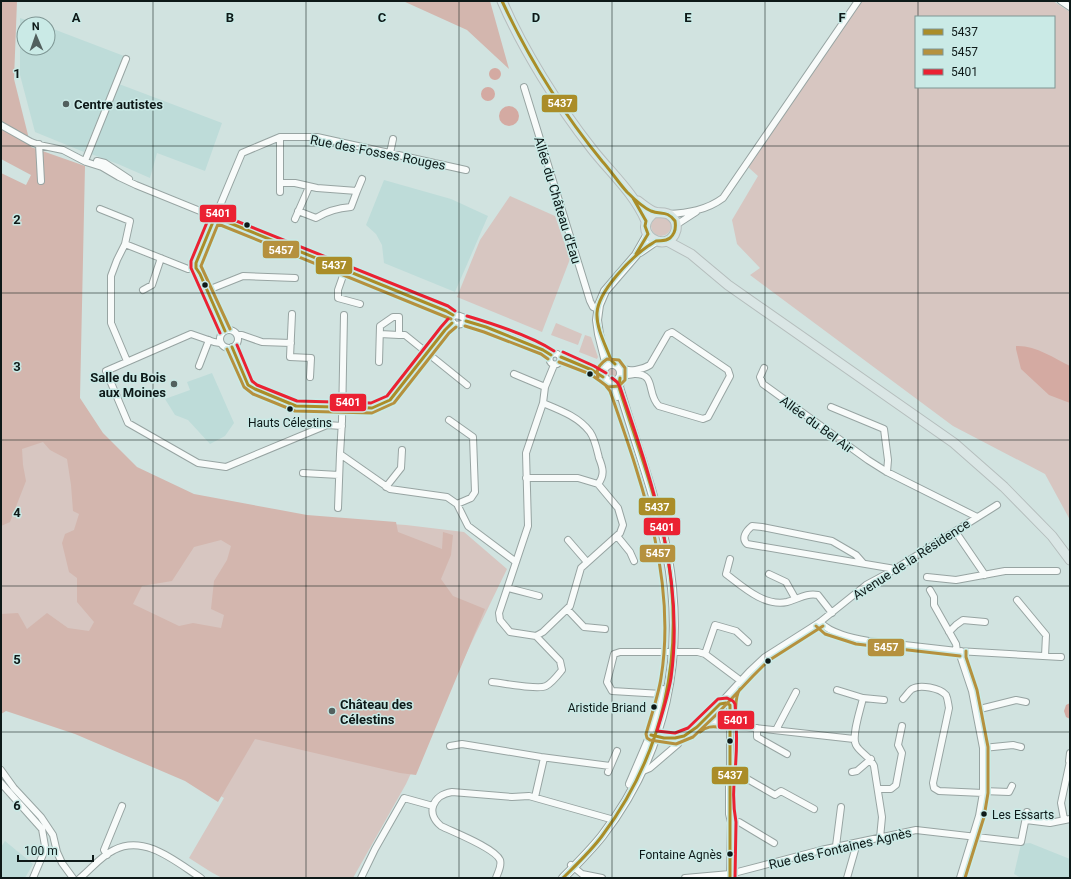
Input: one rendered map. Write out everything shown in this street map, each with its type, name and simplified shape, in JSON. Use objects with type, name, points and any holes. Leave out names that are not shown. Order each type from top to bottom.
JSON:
[{"type":"main road","points":[[502,1],[526,48],[569,117],[592,149],[634,198],[646,221]]},
{"type":"main road","points":[[634,198],[655,212],[668,214],[675,221],[682,243],[691,254],[728,285],[954,444],[1004,487],[1052,536],[1070,560]]},
{"type":"main road","points":[[655,212],[646,221],[645,226],[651,238],[656,241],[667,241],[691,254]]},
{"type":"main road","points":[[667,241],[674,235],[676,228]]},
{"type":"main road","points":[[563,878],[612,819],[646,770],[671,653],[669,592],[660,540],[649,494],[622,408],[614,386],[605,373],[606,362],[598,324],[598,309],[605,291],[636,255],[648,234]]},
{"type":"main road","points":[[636,255],[656,241]]},
{"type":"main road","points":[[598,324],[611,360],[619,372],[619,387],[655,504],[667,553],[672,600],[671,653],[665,708],[654,736],[612,819]]},
{"type":"main road","points":[[605,373],[609,364],[619,372]]},
{"type":"main road","points":[[605,373],[615,382],[619,372]]},
{"type":"main road","points":[[558,878],[572,866]]},
{"type":"street","points":[[676,228],[682,220],[723,198],[858,1]]},
{"type":"street","points":[[1061,1],[1070,7]]},
{"type":"street","points":[[86,160],[126,59]]},
{"type":"street","name":"Allée du Château d'Eau","points":[[524,87],[590,301],[593,307],[598,309]]},
{"type":"street","points":[[1,125],[23,138],[39,144],[76,154],[86,160],[106,163],[145,188],[453,315],[462,316],[466,320],[543,350],[551,356]]},
{"type":"street","points":[[280,137],[280,192]]},
{"type":"street","name":"Rue des Fosses Rouges","points":[[196,268],[196,263],[219,204],[242,152],[280,137],[317,137],[466,170]]},
{"type":"street","points":[[390,153],[393,139]]},
{"type":"street","points":[[39,144],[41,181]]},
{"type":"street","points":[[298,211],[316,218],[325,212],[334,209],[351,207],[362,179]]},
{"type":"street","points":[[281,183],[295,183],[317,188],[357,191]]},
{"type":"street","points":[[295,219],[309,186]]},
{"type":"street","points":[[100,209],[130,221],[125,244],[111,276],[111,323],[127,361]]},
{"type":"street","points":[[668,214],[699,210]]},
{"type":"street","points":[[125,244],[188,269],[196,268],[208,290],[225,331]]},
{"type":"street","points":[[143,290],[152,285],[161,258]]},
{"type":"street","points":[[345,270],[338,290],[338,298],[360,304]]},
{"type":"street","points":[[208,290],[243,276],[295,278]]},
{"type":"street","points":[[292,314],[290,357],[311,358],[310,376]]},
{"type":"street","points":[[232,347],[248,384],[251,387],[296,406],[372,408],[390,400],[452,323],[451,317],[453,315]]},
{"type":"street","points":[[338,508],[342,426],[344,316]]},
{"type":"street","points":[[379,362],[380,326],[393,317],[399,317],[399,335]]},
{"type":"street","points":[[452,323],[455,325],[462,324],[466,320]]},
{"type":"street","points":[[220,343],[221,334],[230,330],[237,335],[242,335],[262,342],[291,343]]},
{"type":"street","points":[[672,332],[728,370],[730,376],[708,417],[703,419],[659,406],[655,402],[649,382],[645,375],[619,372],[645,368],[650,365],[668,334],[672,332]]},
{"type":"street","points":[[98,374],[191,334],[220,343],[227,348],[236,344],[237,335]]},
{"type":"street","points":[[380,334],[406,335],[467,385]]},
{"type":"street","points":[[199,366],[209,340]]},
{"type":"street","points":[[551,356],[555,353],[592,370],[605,373]]},
{"type":"street","points":[[551,356],[550,361],[554,365]]},
{"type":"street","points":[[492,682],[536,687],[546,686],[559,675],[562,670],[560,661],[536,636],[510,632],[500,620],[500,613],[528,526],[526,453],[543,403],[545,386],[554,365],[559,364],[561,357]]},
{"type":"street","name":"Allée du Bel Air","points":[[764,368],[760,377],[762,384],[887,472]]},
{"type":"street","points":[[106,371],[128,423],[198,463],[226,467],[327,425],[342,426]]},
{"type":"street","points":[[514,374],[545,386]]},
{"type":"street","points":[[543,403],[578,419],[591,433],[603,470],[603,478],[598,484]]},
{"type":"street","points":[[831,407],[884,429],[888,460],[887,472],[977,517]]},
{"type":"street","points":[[449,420],[473,437],[475,492],[471,498],[458,504]]},
{"type":"street","points":[[386,487],[401,468],[402,450]]},
{"type":"street","points":[[340,454],[390,489],[447,497],[458,504],[468,526],[516,562]]},
{"type":"street","points":[[303,473],[339,475]]},
{"type":"street","points":[[526,478],[578,478],[598,484],[618,508],[623,525],[620,533],[580,568],[570,606],[543,632],[536,636]]},
{"type":"street","name":"Avenue de la Résidence","points":[[646,770],[678,744],[679,738],[690,733],[701,723],[765,657],[820,622],[866,585],[895,569],[996,505]]},
{"type":"street","points":[[863,563],[856,555],[832,541],[752,526],[747,530],[744,537],[744,542],[747,544],[895,569]]},
{"type":"street","points":[[955,531],[985,575]]},
{"type":"street","points":[[617,536],[630,552],[634,561]]},
{"type":"street","points":[[568,540],[587,562]]},
{"type":"street","points":[[730,559],[726,574],[753,594],[771,601],[781,602],[809,594],[818,595],[832,613]]},
{"type":"street","points":[[927,577],[956,580],[1006,571],[1057,571]]},
{"type":"street","points":[[769,574],[786,582],[795,598]]},
{"type":"street","points":[[508,588],[539,596]]},
{"type":"street","points":[[930,590],[934,597],[934,605],[961,655],[972,691],[983,748],[983,792],[979,816],[960,878]]},
{"type":"street","points":[[1017,600],[1046,635],[1045,656]]},
{"type":"street","points":[[567,609],[584,627],[605,629]]},
{"type":"street","points":[[949,632],[963,620],[985,622]]},
{"type":"street","points":[[820,622],[827,629],[857,639],[959,651],[1061,657]]},
{"type":"street","points":[[706,654],[715,625],[736,631],[748,642]]},
{"type":"street","points":[[662,694],[612,691],[607,682],[614,654],[620,652],[698,652],[706,654],[741,681]]},
{"type":"street","points":[[904,699],[913,689],[921,687],[938,690],[948,699],[949,708],[933,783],[934,788],[939,791],[1009,792],[1012,786]]},
{"type":"street","points":[[730,876],[730,772],[726,725],[730,718],[733,690]]},
{"type":"street","points":[[837,690],[863,698],[884,700]]},
{"type":"street","points":[[776,730],[796,692]]},
{"type":"street","points":[[863,698],[854,739],[856,746],[871,759],[874,766],[882,817],[880,838]]},
{"type":"street","points":[[976,710],[1016,700],[1026,702]]},
{"type":"street","points":[[726,725],[715,716],[717,707],[726,703],[729,704],[730,708]]},
{"type":"street","points":[[701,723],[710,720],[726,725],[854,739]]},
{"type":"street","points":[[878,789],[891,789],[896,785],[902,753],[898,744],[902,726]]},
{"type":"street","points":[[757,728],[757,737],[787,754]]},
{"type":"street","points":[[654,736],[673,739],[679,738]]},
{"type":"street","points":[[450,746],[462,744],[609,769],[617,751]]},
{"type":"street","points":[[983,748],[1013,745],[1021,747]]},
{"type":"street","points":[[1027,812],[1026,820],[1050,823],[1067,819],[1061,803],[1070,761],[1070,753]]},
{"type":"street","points":[[535,797],[544,758]]},
{"type":"street","points":[[852,772],[856,771],[871,759]]},
{"type":"street","points":[[1,770],[14,788],[41,817],[53,835],[62,864],[73,878]]},
{"type":"street","points":[[730,772],[737,773],[775,795],[781,790],[814,809]]},
{"type":"street","points":[[1,783],[42,829],[45,846],[44,852],[33,878]]},
{"type":"street","points":[[496,878],[500,868],[498,857],[474,841],[441,826],[435,819],[432,806],[439,796],[452,792],[535,797],[612,819]]},
{"type":"street","points":[[360,878],[404,798],[432,806]]},
{"type":"street","points":[[107,855],[104,850],[122,806]]},
{"type":"street","points":[[836,846],[841,807]]},
{"type":"street","name":"Rue des Fontaines Agnès","points":[[685,878],[730,876],[836,846],[916,830],[1020,842],[1026,820]]},
{"type":"street","points":[[731,822],[739,822],[774,843]]},
{"type":"street","points":[[847,878],[856,843]]},
{"type":"street","points":[[80,878],[114,850],[127,846],[148,847],[159,851],[201,878]]},
{"type":"street","points":[[572,866],[582,874],[602,878]]},
{"type":"shaded area","name":"Château des Célestins","points":[[1,1],[17,1],[14,79],[31,147],[85,166],[80,398],[103,433],[137,467],[194,494],[307,515],[396,522],[398,532],[442,549],[443,532],[453,535],[451,555],[441,579],[453,596],[485,609],[416,775],[400,773],[255,739],[218,802],[185,781],[75,734],[6,711],[1,714],[1,614],[18,613],[27,629],[47,613],[68,628],[89,631],[94,622],[77,602],[77,578],[69,572],[62,543],[65,534],[74,530],[79,514],[73,511],[67,459],[50,450],[43,442],[22,449],[26,481],[10,522],[1,526],[1,173],[26,185],[31,175],[1,159]],"holes":[[[221,540],[231,546],[227,560],[214,581],[211,609],[224,615],[221,628],[193,623],[179,626],[133,604],[142,586],[172,581],[194,547]]]},
{"type":"shaded area","points":[[403,1],[490,1],[509,69],[467,30]]},
{"type":"shaded area","points":[[862,1],[1053,1],[1070,12],[1070,520],[1045,474],[953,426],[750,275],[760,268],[737,244],[732,220],[758,176],[748,167]]},
{"type":"shaded area","name":"Centre autistes","points":[[56,30],[124,56],[84,152],[35,132],[20,75],[20,56],[56,56]]},
{"type":"shaded area","points":[[495,68],[499,70],[501,74],[499,78],[495,80],[491,78],[489,74],[491,70]]},
{"type":"shaded area","points":[[119,84],[222,123],[205,171],[157,153],[150,178],[91,154]]},
{"type":"shaded area","points":[[485,87],[491,87],[495,91],[495,97],[491,101],[485,101],[481,97],[481,91]]},
{"type":"shaded area","points":[[509,106],[516,109],[519,116],[516,123],[509,126],[502,123],[499,116],[502,109]]},
{"type":"shaded area","points":[[384,180],[451,199],[488,216],[455,292],[384,263],[382,245],[376,234],[366,225]]},
{"type":"shaded area","points":[[510,196],[555,216],[570,259],[542,332],[457,297],[480,240]]},
{"type":"shaded area","points":[[661,216],[668,219],[671,226],[668,233],[661,236],[654,233],[651,226],[654,219]]},
{"type":"shaded area","points":[[556,323],[582,334],[578,345],[551,335]]},
{"type":"shaded area","points":[[585,335],[591,337],[598,357],[597,359],[579,352]]},
{"type":"shaded area","points":[[1016,346],[1023,346],[1037,350],[1070,366],[1070,403],[1049,395],[1021,369]]},
{"type":"shaded area","points":[[612,368],[617,373],[612,378],[607,373]]},
{"type":"shaded area","points":[[212,373],[234,423],[225,436],[210,444],[188,420],[175,415],[165,399],[190,390],[187,382]]},
{"type":"shaded area","name":"Château des Célestins","points":[[1,385],[78,400],[102,436],[139,471],[201,498],[307,518],[406,525],[464,532],[507,569],[406,784],[353,878],[222,878],[189,858],[224,798],[184,774],[6,707],[1,711]]},
{"type":"shaded area","points":[[1070,703],[1070,719],[1066,717],[1064,711],[1066,705]]},
{"type":"shaded area","points":[[5,841],[33,864],[25,878],[1,878],[1,847]]},
{"type":"shaded area","points":[[1030,843],[1070,859],[1070,878],[1021,878],[1014,874],[1021,844]]},
{"type":"transit line","name":"5437","points":[[502,1],[523,44],[547,84],[587,142],[635,200],[651,211],[669,215],[675,221],[675,230],[672,236],[663,241],[655,241],[633,258],[609,285],[599,304],[597,313],[598,325],[611,360],[615,364]]},
{"type":"transit line","name":"5437","points":[[633,198],[646,221],[645,226],[648,234],[636,254]]},
{"type":"transit line","name":"5401","points":[[220,333],[191,268],[191,261],[210,215],[214,212],[448,306],[455,311]]},
{"type":"transit line","name":"5437","points":[[215,217],[453,315]]},
{"type":"transit line","name":"5437","points":[[215,217],[196,263],[196,268],[225,331]]},
{"type":"transit line","name":"5457","points":[[230,329],[201,266],[218,224],[451,319]]},
{"type":"transit line","name":"5401","points":[[467,316],[523,335],[554,351]]},
{"type":"transit line","name":"5401","points":[[237,345],[252,381],[257,385],[297,401],[371,403],[387,396],[448,319]]},
{"type":"transit line","name":"5437","points":[[466,321],[486,327],[543,350],[551,355]]},
{"type":"transit line","name":"5437","points":[[232,347],[248,385],[255,389],[296,406],[372,408],[390,400],[452,323]]},
{"type":"transit line","name":"5457","points":[[465,326],[541,354],[548,359]]},
{"type":"transit line","name":"5457","points":[[227,349],[244,387],[253,394],[295,411],[372,413],[394,403],[449,333],[456,327]]},
{"type":"transit line","name":"5401","points":[[563,352],[606,373]]},
{"type":"transit line","name":"5437","points":[[561,357],[592,370],[603,377]]},
{"type":"transit line","name":"5457","points":[[598,377],[597,371],[601,364],[607,359],[619,360],[625,368],[625,380],[619,386],[608,387],[600,381]]},
{"type":"transit line","name":"5457","points":[[559,362],[590,374],[600,381]]},
{"type":"transit line","name":"5401","points":[[612,378],[620,387],[654,494],[663,530],[669,567],[673,604],[674,641],[670,685],[657,731],[675,733],[688,728],[718,699],[727,698],[735,704],[735,878]]},
{"type":"transit line","name":"5437","points":[[563,878],[602,836],[623,804],[641,771],[655,737],[671,665],[673,629],[672,591],[667,553],[658,511],[646,469],[619,387],[620,378]]},
{"type":"transit line","name":"5457","points":[[606,386],[610,391],[634,461],[654,532],[660,568],[664,605],[665,641],[660,685],[646,734],[647,738],[650,740],[676,744],[693,737],[768,661],[823,626]]},
{"type":"transit line","name":"5457","points":[[816,626],[825,634],[856,644],[960,656]]},
{"type":"transit line","name":"5457","points":[[965,878],[984,817],[988,793],[988,747],[977,690],[966,657],[966,651]]},
{"type":"transit line","name":"5457","points":[[700,732],[709,727],[724,727],[733,724],[737,697],[740,689]]},
{"type":"transit line","name":"5437","points":[[651,735],[664,738],[684,736],[697,727],[720,704],[726,703],[730,705],[730,878]]},
{"type":"place","name":"Centre autistes","points":[[66,104]]},
{"type":"place","name":"Salle du Bois aux Moines","points":[[174,384]]},
{"type":"place","name":"Hauts Célestins","points":[[290,409]]},
{"type":"place","name":"Aristide Briand","points":[[654,707]]},
{"type":"place","name":"Château des Célestins","points":[[332,711]]},
{"type":"place","name":"Les Essarts","points":[[984,814]]},
{"type":"place","name":"Fontaine Agnès","points":[[730,854]]}]
